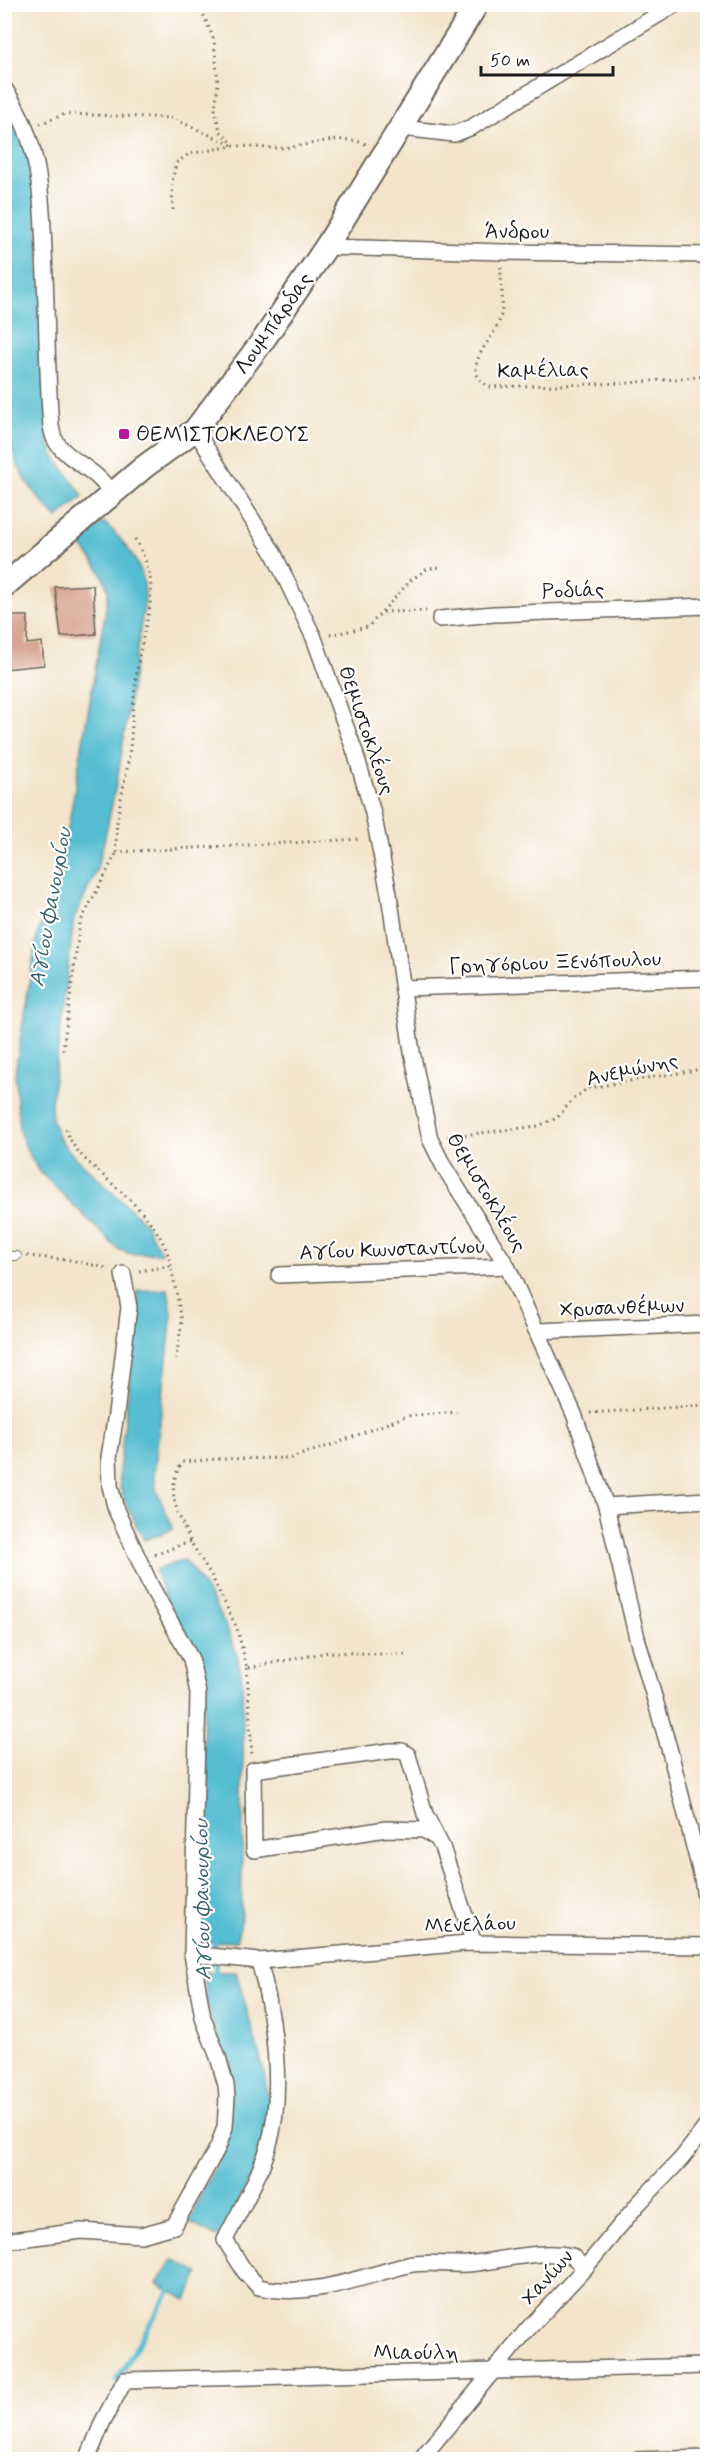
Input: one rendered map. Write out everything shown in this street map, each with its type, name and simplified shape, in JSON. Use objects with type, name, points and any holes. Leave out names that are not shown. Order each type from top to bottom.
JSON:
[{"type":"main road","name":"Λουμπάρδας","points":[[4,586],[144,467],[195,430],[264,339],[327,247],[477,4]]},
{"type":"street","points":[[402,128],[454,134],[472,127],[676,4]]},
{"type":"street","points":[[4,88],[13,100],[27,130],[37,160],[42,201],[51,426],[55,440],[64,451],[96,474],[112,494]]},
{"type":"street","name":"Άνδρου","points":[[327,247],[708,255]]},
{"type":"street","name":"Θεμιστοκλέους","points":[[195,430],[273,552],[314,638],[355,752],[378,838],[404,988],[412,1052],[430,1139],[444,1167],[507,1266],[574,1414],[606,1506],[636,1638],[669,1748],[702,1878],[708,1918]]},
{"type":"street","name":"Ροδιάς","points":[[440,619],[494,614],[708,606]]},
{"type":"street","name":"Γρηγόριου Ξενόπουλου","points":[[404,988],[708,978]]},
{"type":"street","name":"Αγίου Κωνσταντίνου","points":[[279,1275],[507,1266]]},
{"type":"street","points":[[4,2241],[81,2231],[141,2235],[174,2226],[218,2147],[225,2127],[227,2097],[221,2066],[203,2018],[198,1955],[198,1693],[196,1675],[183,1642],[151,1586],[116,1510],[110,1486],[109,1457],[129,1307],[123,1274]]},
{"type":"street","name":"Χρυσανθέμων","points":[[538,1331],[708,1324]]},
{"type":"street","points":[[606,1506],[708,1500]]},
{"type":"street","points":[[438,1839],[424,1830],[386,1829],[254,1850],[253,1770],[390,1751],[402,1751],[408,1755],[425,1814],[438,1839],[474,1942]]},
{"type":"street","name":"Μενελάου","points":[[198,1955],[259,1960],[474,1942],[708,1946]]},
{"type":"street","points":[[259,1960],[268,1994],[277,2081],[274,2122],[261,2167],[225,2240],[244,2272],[259,2287],[270,2289],[330,2288],[411,2264],[472,2263],[535,2254],[572,2256],[585,2268]]},
{"type":"street","name":"Χανίων","points":[[420,2460],[526,2331],[585,2268],[638,2204],[682,2158],[708,2124]]},
{"type":"street","name":"Μιαούλη","points":[[87,2460],[103,2421],[125,2380],[708,2366]]},
{"type":"street","points":[[636,2460],[708,2458]]},
{"type":"lane","points":[[4,1256],[16,1256]]},
{"type":"path","points":[[199,4],[214,40],[218,83],[215,110],[220,131],[234,145]]},
{"type":"path","points":[[27,130],[65,114],[172,117],[234,145]]},
{"type":"path","points":[[172,210],[172,181],[176,163],[189,154],[234,145],[282,148],[326,141],[356,140],[384,156]]},
{"type":"path","name":"Καμέλιας","points":[[503,252],[500,280],[501,317],[477,361],[475,373],[481,382],[489,387],[628,383],[708,376]]},
{"type":"path","points":[[63,1050],[80,923],[117,852],[116,836],[129,756],[138,665],[151,589],[149,567],[135,539]]},
{"type":"path","points":[[314,638],[368,627],[411,580],[427,569],[440,567]]},
{"type":"path","points":[[117,852],[378,838]]},
{"type":"path","name":"Ανεμώνης","points":[[430,1139],[538,1125],[557,1118],[572,1100],[588,1088],[708,1068]]},
{"type":"path","points":[[66,1129],[69,1141],[81,1155],[153,1223],[167,1249],[182,1320],[175,1364]]},
{"type":"path","points":[[16,1256],[80,1261],[123,1274],[171,1266]]},
{"type":"path","points":[[574,1414],[708,1405]]},
{"type":"path","points":[[253,1770],[247,1668],[237,1628],[211,1575],[189,1541],[173,1499],[173,1485],[182,1462],[291,1458],[406,1416],[457,1412]]},
{"type":"path","points":[[140,1561],[189,1541]]},
{"type":"path","points":[[247,1668],[329,1652],[408,1655]]},
{"type":"water","points":[[4,96],[15,115],[35,178],[49,443],[55,457],[83,496],[57,518],[24,478],[13,452],[6,421],[4,402]]},
{"type":"water","points":[[104,522],[133,556],[142,576],[145,599],[118,775],[105,837],[96,872],[74,919],[51,1104],[52,1120],[59,1138],[70,1152],[145,1223],[161,1253],[131,1254],[118,1249],[40,1172],[28,1153],[19,1130],[15,1073],[37,934],[59,880],[108,596],[102,575],[80,543]]},
{"type":"water","points":[[168,1289],[172,1314],[154,1475],[156,1489],[173,1529],[144,1540],[124,1500],[119,1471],[137,1318],[137,1291]]},
{"type":"water","points":[[184,1560],[202,1585],[227,1629],[241,1674],[243,1761],[241,1922],[236,1941],[204,1942],[201,1916],[204,1679],[195,1654],[167,1602],[155,1570]]},
{"type":"water","points":[[204,1972],[236,1972],[264,2071],[269,2103],[263,2150],[229,2222],[217,2237],[190,2223],[197,2202],[219,2160],[230,2080],[207,2004]]},
{"type":"water","points":[[172,2260],[199,2273],[187,2300],[157,2284]]},
{"type":"building","points":[[93,585],[96,634],[61,637],[55,587]]},
{"type":"building","points":[[7,616],[28,616],[27,644],[42,642],[44,665],[4,669]]},
{"type":"waterway","name":"Αγίου Φανουρίου","points":[[214,1937],[216,1979]]},
{"type":"waterway","name":"Αγίου Φανουρίου","points":[[117,2380],[172,2287]]},
{"type":"waterway","name":"Αγίου Φανουρίου","points":[[80,2460],[97,2417]]},
{"type":"place","name":"ΘΕΜΙΣΤΟΚΛΕΟΥΣ","points":[[124,434]]}]
